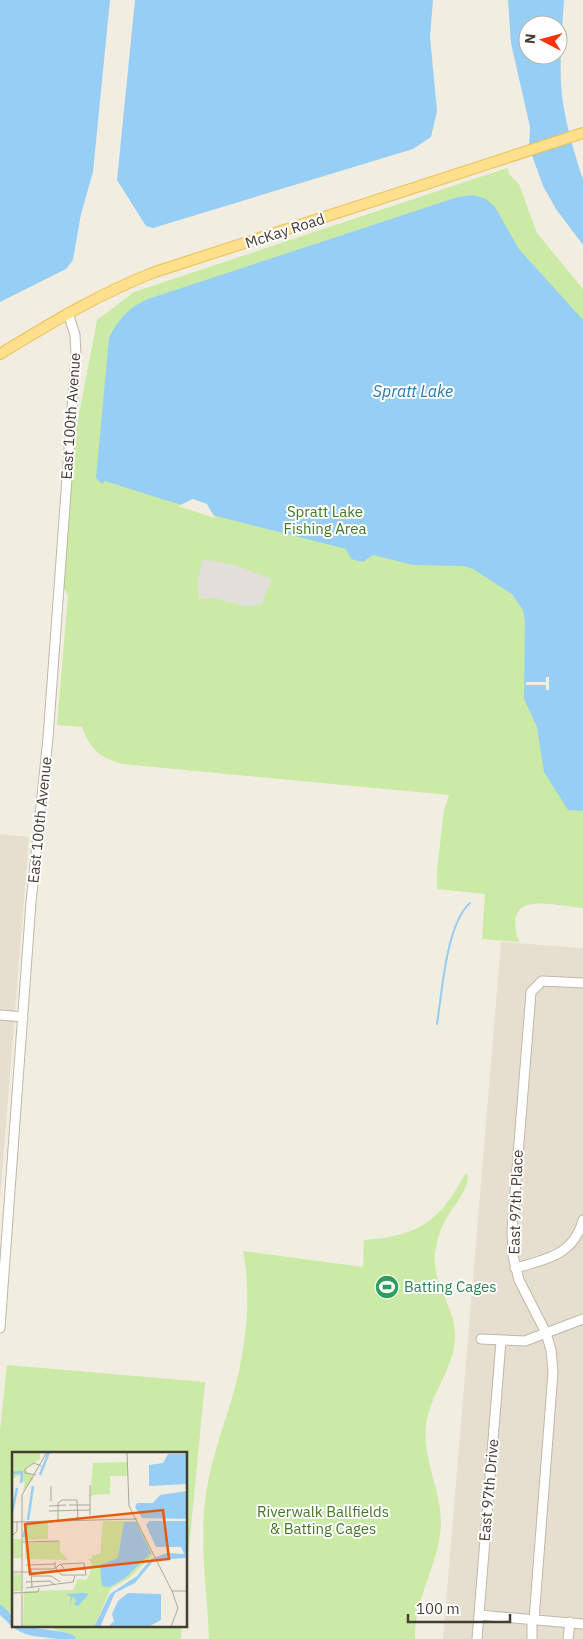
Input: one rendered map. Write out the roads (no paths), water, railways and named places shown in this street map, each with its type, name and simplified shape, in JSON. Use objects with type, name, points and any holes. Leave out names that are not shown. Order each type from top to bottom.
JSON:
[{"type":"main road","name":"McKay Road","points":[[0,354],[68,312],[121,285],[155,272],[582,133]]},
{"type":"street","name":"East 100th Avenue","points":[[0,1328],[3,1244],[31,902],[48,738],[76,355],[75,335],[68,312]]},
{"type":"street","name":"East 97th Place","points":[[532,1639],[553,1386],[552,1355],[546,1333],[521,1287],[515,1268],[512,1231],[530,995],[534,986],[545,980],[583,983]]},
{"type":"street","points":[[0,1015],[23,1016]]},
{"type":"street","points":[[515,1268],[560,1254],[576,1239],[583,1220]]},
{"type":"street","points":[[481,1339],[501,1341],[525,1340],[583,1319]]},
{"type":"street","name":"East 97th Drive","points":[[478,1639],[501,1341]]},
{"type":"street","points":[[479,1615],[583,1624]]},
{"type":"street","points":[[568,1639],[570,1622]]},
{"type":"water","points":[[0,0],[110,0],[93,172],[81,214],[73,260],[66,269],[0,302]]},
{"type":"water","points":[[135,0],[433,0],[430,37],[437,111],[431,137],[413,149],[153,228],[146,226],[117,180]]},
{"type":"water","points":[[508,0],[564,0],[563,15],[518,15],[518,65],[561,65],[565,113],[583,180],[583,245],[556,209],[543,186],[529,147],[530,127],[511,43]]},
{"type":"water","name":"Spratt Lake","points":[[473,195],[486,199],[495,207],[519,249],[583,320],[583,811],[568,810],[544,772],[537,727],[524,699],[525,622],[523,610],[512,594],[473,569],[463,566],[413,565],[373,555],[363,562],[351,559],[346,549],[216,516],[105,481],[102,484],[96,478],[109,338],[117,324],[131,309],[151,298],[458,197]]},
{"type":"waterway","points":[[437,1024],[450,942],[455,926],[470,903]]},
{"type":"waterway","points":[[0,1609],[12,1621]]},
{"type":"waterway","points":[[19,1626],[29,1631],[72,1639]]},
{"type":"place","name":"Batting Cages","points":[[387,1287]]},
{"type":"park label","name":"Spratt Lake Fishing Area","points":[[325,520]]},
{"type":"park label","name":"Riverwalk Ballfields & Batting Cages","points":[[323,1520]]}]
